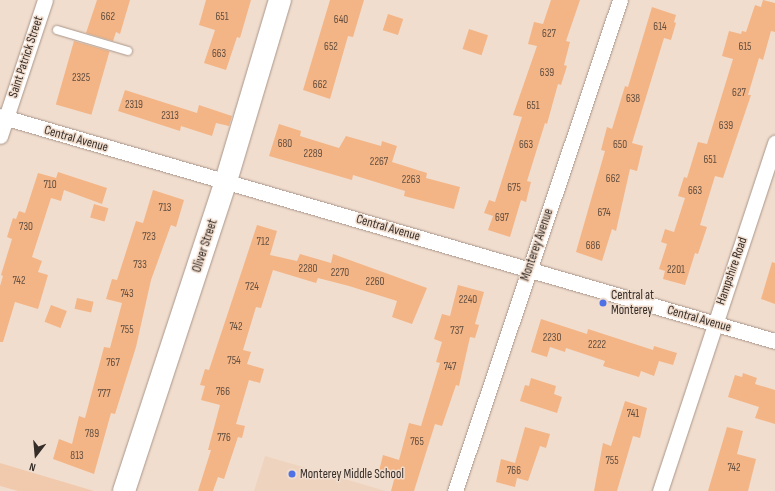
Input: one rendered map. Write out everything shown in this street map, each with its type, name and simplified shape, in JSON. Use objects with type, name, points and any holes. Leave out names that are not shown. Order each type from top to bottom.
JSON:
[{"type":"street","name":"Saint Patrick Street","points":[[0,136],[3,117],[45,0]]},
{"type":"street","name":"Oliver Street","points":[[124,491],[226,181],[280,0]]},
{"type":"street","name":"Monterey Avenue","points":[[455,491],[620,0]]},
{"type":"street","name":"Central Avenue","points":[[3,117],[775,341]]},
{"type":"street","name":"Hampshire Road","points":[[660,491],[775,143]]},
{"type":"lane","points":[[57,30],[128,51]]},
{"type":"shaded area","name":"Monterey Middle School","points":[[265,456],[386,491],[254,491]]},
{"type":"shaded area","points":[[0,463],[94,491],[18,491],[0,486]]},
{"type":"building","points":[[97,0],[130,0],[120,34],[116,32],[113,41],[86,33]]},
{"type":"building","points":[[206,0],[251,0],[240,38],[237,37],[226,70],[204,63],[215,30],[199,25]]},
{"type":"building","points":[[330,0],[364,0],[353,37],[348,36],[330,99],[303,90]]},
{"type":"building","points":[[551,0],[580,0],[566,41],[570,42],[564,65],[567,66],[561,85],[558,84],[547,124],[545,123],[527,181],[531,182],[526,202],[521,200],[510,237],[488,230],[493,216],[484,213],[489,200],[495,202],[522,117],[513,115],[537,46],[528,44],[534,22],[543,24]]},
{"type":"building","points":[[763,0],[775,3],[775,32],[771,31],[763,60],[759,58],[748,95],[751,95],[723,178],[715,176],[700,225],[707,227],[698,254],[695,253],[685,285],[663,279],[665,271],[659,269],[667,244],[661,242],[665,229],[674,232],[685,198],[678,196],[684,177],[687,178],[698,142],[707,144],[733,59],[722,56],[729,31],[741,34],[742,31],[746,32],[755,5],[761,7]]},
{"type":"building","points":[[652,7],[676,15],[674,22],[676,23],[671,40],[664,38],[632,143],[643,146],[637,171],[630,169],[616,231],[612,229],[602,261],[576,252],[605,151],[601,150],[607,127],[612,129],[625,86],[628,87]]},
{"type":"building","points":[[388,14],[403,19],[398,35],[383,30]]},
{"type":"building","points":[[469,29],[488,35],[482,55],[463,49]]},
{"type":"building","points":[[74,41],[110,51],[91,115],[56,104]]},
{"type":"building","points":[[125,90],[197,113],[199,105],[232,116],[229,126],[216,123],[212,136],[181,126],[180,131],[118,111]]},
{"type":"building","points":[[279,124],[301,131],[300,136],[339,148],[346,136],[381,146],[382,141],[397,146],[392,162],[427,173],[426,178],[460,187],[454,209],[404,196],[405,191],[353,175],[352,180],[269,156]]},
{"type":"building","points":[[58,172],[107,188],[102,204],[64,190],[61,201],[51,198],[32,257],[42,261],[38,272],[48,275],[38,309],[15,302],[3,342],[0,342],[0,286],[3,276],[1,275],[12,239],[7,237],[13,218],[16,219],[19,211],[25,213],[38,173],[56,178]]},
{"type":"building","points":[[153,190],[184,200],[176,227],[171,225],[151,280],[136,347],[115,414],[111,413],[94,474],[53,459],[59,439],[72,444],[79,416],[85,418],[104,347],[110,348],[122,303],[106,299],[112,279],[117,280],[136,221],[143,223]]},
{"type":"building","points":[[94,204],[108,208],[105,222],[90,217]]},
{"type":"building","points":[[257,225],[277,231],[270,255],[297,261],[300,254],[331,263],[333,254],[427,288],[412,324],[392,317],[397,301],[318,278],[316,283],[273,270],[261,308],[256,307],[243,350],[251,352],[247,364],[264,369],[260,383],[249,380],[236,424],[245,426],[242,438],[238,437],[224,479],[218,477],[213,491],[198,491],[211,450],[208,450],[220,405],[201,400],[205,386],[200,385],[205,369],[209,370]]},
{"type":"building","points":[[772,262],[775,263],[775,304],[761,299]]},
{"type":"building","points":[[458,285],[484,292],[475,324],[479,325],[475,338],[470,337],[459,386],[456,385],[442,426],[435,424],[414,491],[391,491],[395,476],[379,471],[383,455],[399,460],[409,423],[421,426],[440,363],[436,362],[442,342],[434,339],[442,314],[450,316]]},
{"type":"building","points":[[77,298],[94,302],[91,313],[75,309]]},
{"type":"building","points":[[51,305],[67,311],[60,328],[45,322]]},
{"type":"building","points":[[541,319],[587,334],[588,329],[653,350],[654,346],[677,353],[673,365],[659,361],[654,376],[641,371],[639,377],[603,366],[605,361],[566,348],[565,352],[550,347],[547,357],[531,352]]},
{"type":"building","points":[[743,373],[757,378],[755,384],[775,390],[775,424],[755,418],[759,407],[728,397],[735,375],[742,377]]},
{"type":"building","points":[[531,378],[556,386],[554,394],[562,397],[557,413],[520,401],[525,385],[529,386]]},
{"type":"building","points":[[625,401],[647,408],[640,438],[633,436],[617,491],[594,491],[603,443],[611,446]]},
{"type":"building","points":[[525,427],[550,434],[546,448],[540,446],[528,481],[517,478],[515,487],[496,482],[501,459],[515,463]]},
{"type":"building","points":[[727,427],[743,431],[737,454],[756,459],[748,491],[708,491]]},
{"type":"place","name":"Central at Monterey","points":[[603,303]]},
{"type":"place","name":"Monterey Middle School","points":[[292,474]]}]
